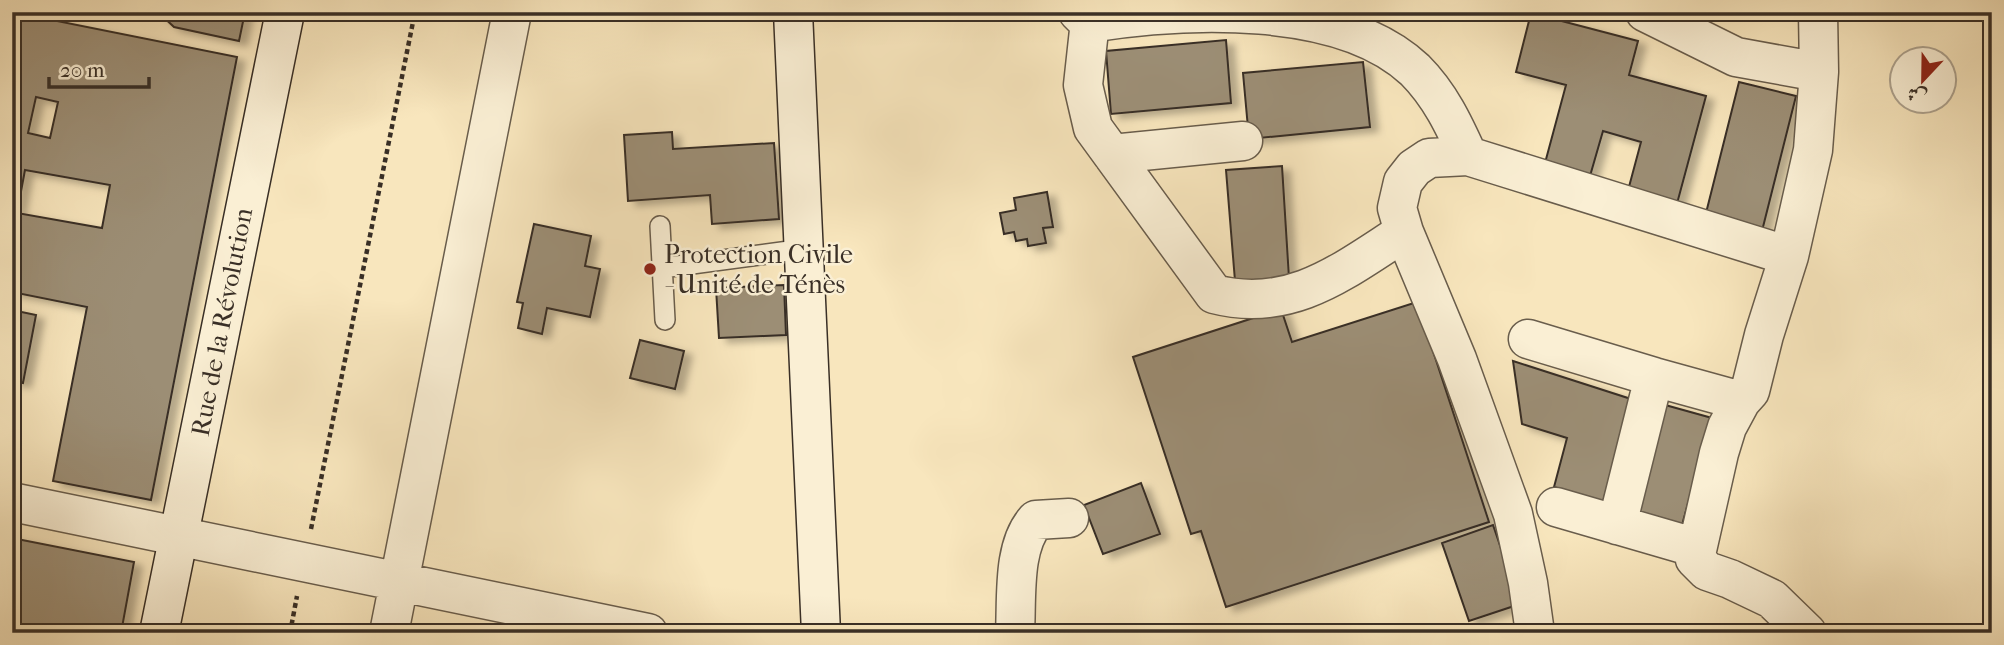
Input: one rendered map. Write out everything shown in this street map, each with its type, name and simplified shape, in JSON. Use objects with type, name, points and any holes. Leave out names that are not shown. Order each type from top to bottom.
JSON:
[{"type":"street","name":"Rue de la Révolution","points":[[159,633],[285,12]]},
{"type":"street","points":[[389,633],[512,12]]},
{"type":"street","points":[[793,12],[821,633]]},
{"type":"street","points":[[1645,12],[1736,57],[1819,72]]},
{"type":"street","points":[[1807,633],[1772,599],[1707,571],[1695,559],[1727,427],[1749,391],[1789,256],[1813,150],[1819,72],[1818,12]]},
{"type":"street","points":[[1404,232],[1325,283],[1304,290],[1279,298],[1239,300],[1214,294],[1093,128],[1083,86],[1086,16],[1270,13],[1313,19],[1349,32],[1388,48],[1415,70],[1438,97],[1468,156]]},
{"type":"street","points":[[1112,154],[1243,141]]},
{"type":"street","points":[[1535,633],[1528,583],[1513,514],[1457,359],[1404,232],[1397,208],[1404,181],[1414,168],[1429,158],[1468,156],[1789,256]]},
{"type":"street","points":[[1528,339],[1741,401]]},
{"type":"street","points":[[1617,525],[1654,377]]},
{"type":"street","points":[[12,502],[648,633]]},
{"type":"street","points":[[1556,507],[1697,548]]},
{"type":"street","points":[[1015,633],[1020,551],[1026,531],[1036,520],[1069,518]]},
{"type":"lane","points":[[660,226],[665,320]]},
{"type":"lane","points":[[662,268],[804,249]]},
{"type":"path","points":[[290,633],[415,12]]},
{"type":"building","points":[[12,12],[33,12],[32,16],[237,57],[151,500],[53,481],[87,307],[12,292]],"holes":[[[36,97],[58,102],[50,138],[28,133]],[[25,170],[110,185],[102,228],[17,213]]]},
{"type":"building","points":[[158,12],[245,12],[239,41],[174,27]]},
{"type":"building","points":[[1531,13],[1638,41],[1629,75],[1706,96],[1675,211],[1626,198],[1641,142],[1603,131],[1590,176],[1545,163],[1566,85],[1516,72]]},
{"type":"building","points":[[1226,40],[1231,103],[1111,114],[1106,51]]},
{"type":"building","points":[[1363,62],[1370,127],[1249,139],[1243,73]]},
{"type":"building","points":[[1739,82],[1796,96],[1762,231],[1705,217]]},
{"type":"building","points":[[672,132],[673,149],[774,143],[779,219],[712,224],[710,195],[628,201],[624,135]]},
{"type":"building","points":[[1282,166],[1289,278],[1235,281],[1226,170]]},
{"type":"building","points":[[1047,192],[1053,227],[1043,228],[1046,243],[1028,246],[1027,239],[1016,241],[1014,232],[1004,234],[1000,213],[1016,210],[1014,198]]},
{"type":"building","points":[[534,224],[591,236],[585,266],[600,269],[590,317],[547,308],[542,334],[518,328],[523,303],[517,302]]},
{"type":"building","points":[[784,285],[786,335],[719,338],[716,288]]},
{"type":"building","points":[[1417,302],[1489,522],[1226,607],[1201,531],[1191,534],[1133,357],[1281,309],[1292,342]]},
{"type":"building","points":[[12,310],[36,315],[23,383],[12,381]]},
{"type":"building","points":[[640,340],[684,351],[675,389],[630,378]]},
{"type":"building","points":[[1513,361],[1631,399],[1603,502],[1554,487],[1567,438],[1522,424]]},
{"type":"building","points":[[1658,403],[1712,418],[1682,525],[1628,510]]},
{"type":"building","points":[[1141,483],[1160,534],[1103,554],[1084,505]]},
{"type":"building","points":[[1493,525],[1520,604],[1469,621],[1442,543]]},
{"type":"building","points":[[12,538],[134,562],[121,633],[12,633]]},
{"type":"place","name":"Protection Civile - Unité de Ténès","points":[[650,269]]}]
